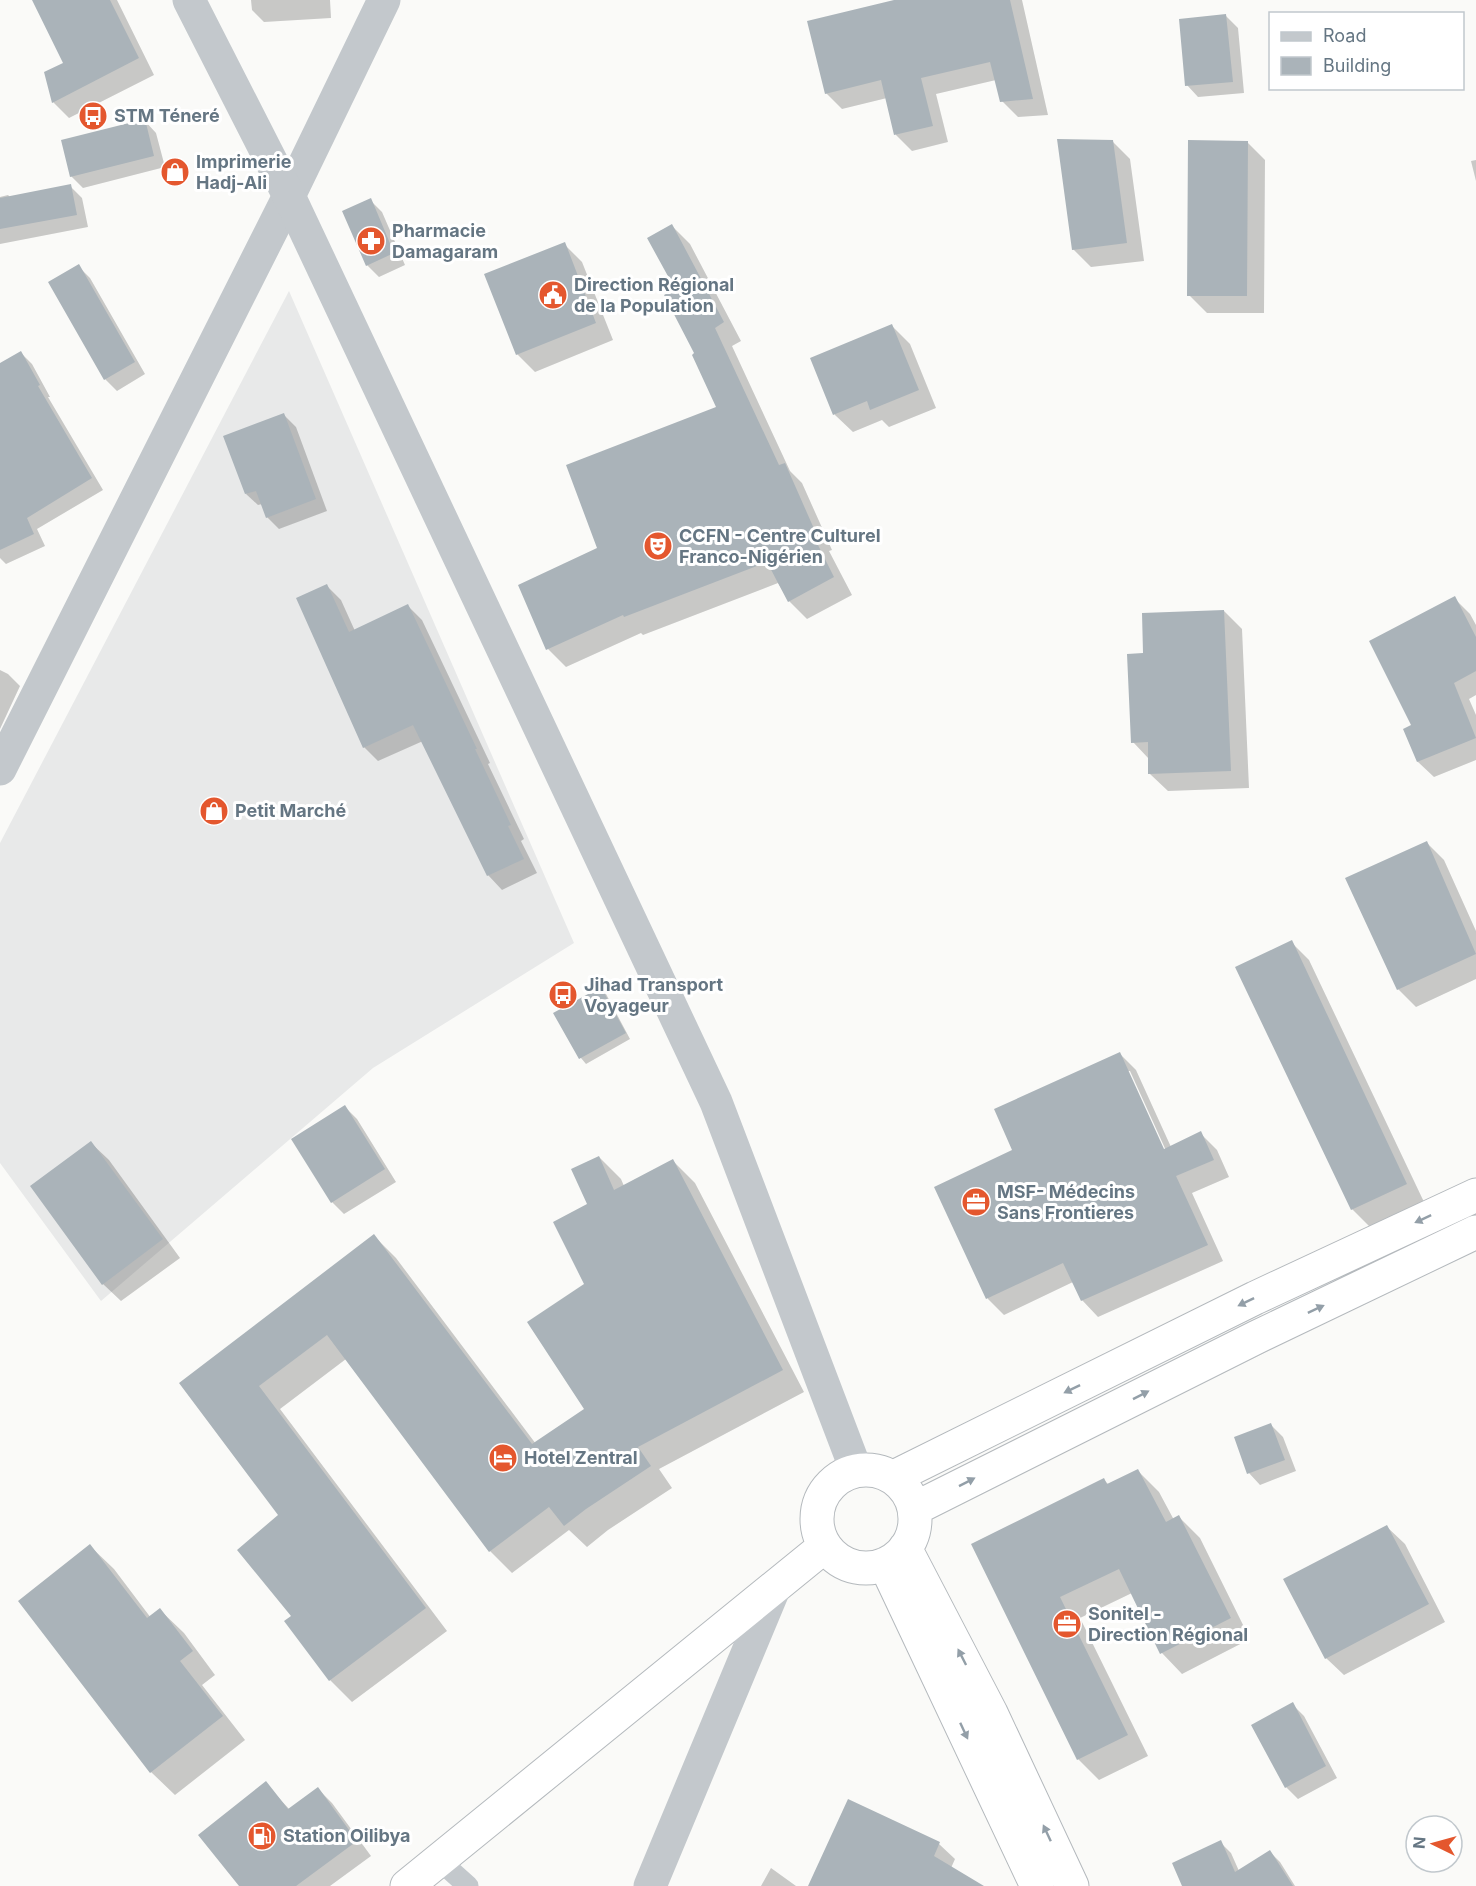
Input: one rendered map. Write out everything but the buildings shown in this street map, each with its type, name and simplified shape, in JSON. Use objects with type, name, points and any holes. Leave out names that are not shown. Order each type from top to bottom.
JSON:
[{"type":"highway","points":[[894,1477],[1255,1298],[1476,1195]]},
{"type":"highway","points":[[914,1509],[1257,1337],[1476,1232]]},
{"type":"highway","points":[[856,1470],[876,1470],[894,1477],[907,1491],[914,1509],[915,1522],[912,1536],[895,1556],[865,1568],[845,1564],[834,1557],[818,1532],[816,1515],[820,1500],[829,1486],[841,1476],[856,1470]]},
{"type":"highway","points":[[407,1886],[825,1546]]},
{"type":"highway","points":[[895,1556],[1037,1886]]},
{"type":"highway","points":[[895,1556],[991,1713],[1072,1886]]},
{"type":"street","points":[[189,0],[289,196],[716,1102],[856,1470]]},
{"type":"street","points":[[0,769],[289,196],[384,0]]},
{"type":"street","points":[[650,1886],[774,1589]]},
{"type":"lane","points":[[439,1860],[468,1886]]},
{"type":"shaded area","points":[[289,291],[574,943],[373,1068],[101,1301],[0,1163],[0,843]]},
{"type":"place","name":"STM Téneré","points":[[93,116]]},
{"type":"place","name":"Imprimerie Hadj-Ali","points":[[175,172]]},
{"type":"place","name":"Pharmacie Damagaram","points":[[371,241]]},
{"type":"place","name":"Direction Régional de la Population","points":[[553,295]]},
{"type":"place","name":"CCFN - Centre Culturel Franco-Nigérien","points":[[658,546]]},
{"type":"place","name":"Petit Marché","points":[[214,811]]},
{"type":"place","name":"Jihad Transport Voyageur","points":[[563,995]]},
{"type":"place","name":"MSF- Médecins Sans Frontieres","points":[[976,1202]]},
{"type":"place","name":"Hotel Zentral","points":[[503,1458]]},
{"type":"place","name":"Sonitel - Direction Régional","points":[[1067,1624]]},
{"type":"place","name":"Station Oilibya","points":[[262,1836]]}]
